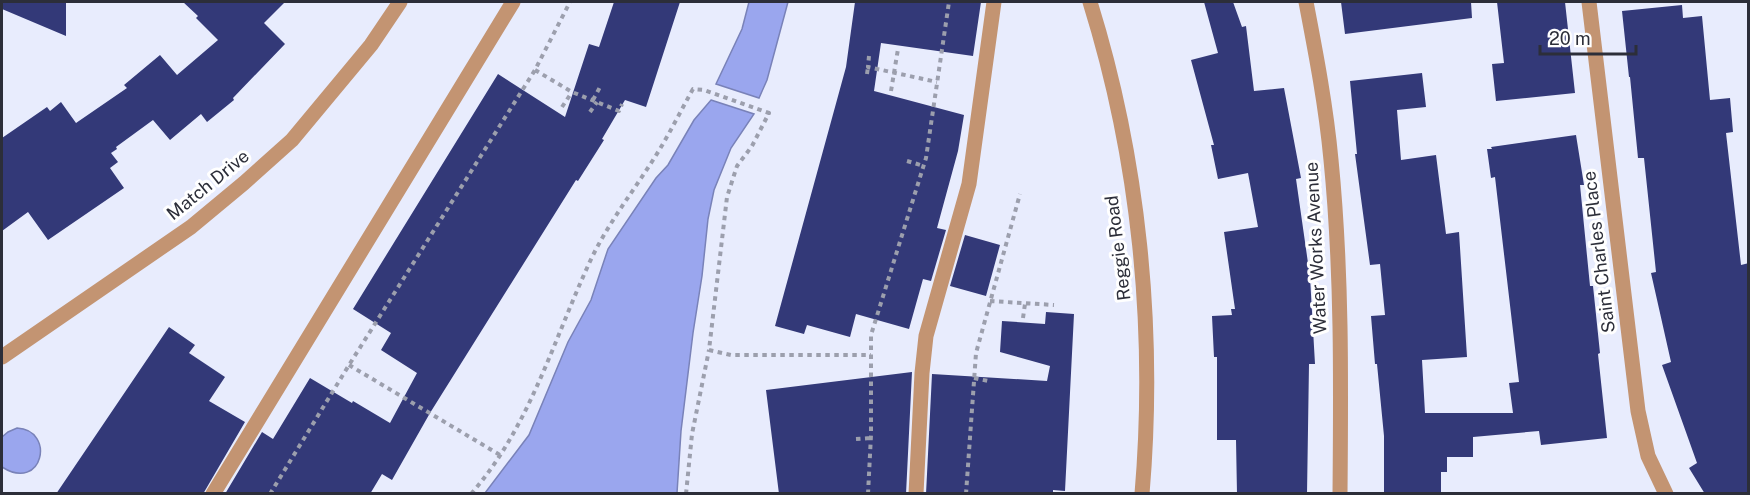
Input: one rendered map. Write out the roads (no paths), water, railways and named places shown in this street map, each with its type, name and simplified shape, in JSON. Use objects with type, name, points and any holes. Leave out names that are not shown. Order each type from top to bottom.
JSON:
[{"type":"street","name":"Match Drive","points":[[2,357],[191,226],[244,183],[292,140],[371,45],[400,2]]},
{"type":"street","points":[[213,494],[513,2]]},
{"type":"street","points":[[916,494],[926,336],[969,184],[994,2]]},
{"type":"street","name":"Reggie Road","points":[[1090,2],[1114,86],[1144,285],[1148,362],[1142,494]]},
{"type":"street","name":"Water Works Avenue","points":[[1306,2],[1320,73],[1330,148],[1337,246],[1341,361],[1340,494]]},
{"type":"street","name":"Saint Charles Place","points":[[1589,2],[1638,411],[1648,456],[1666,494]]},
{"type":"water","points":[[749,2],[788,2],[767,80],[759,98],[716,84],[742,29]]},
{"type":"water","points":[[711,100],[754,114],[731,148],[714,190],[708,219],[681,431],[677,493],[485,493],[529,435],[568,342],[591,300],[608,249],[656,178],[668,165],[694,120]]},
{"type":"water","points":[[17,428],[29,431],[37,439],[40,448],[40,458],[35,467],[27,472],[16,473],[2,467],[2,437]]}]
